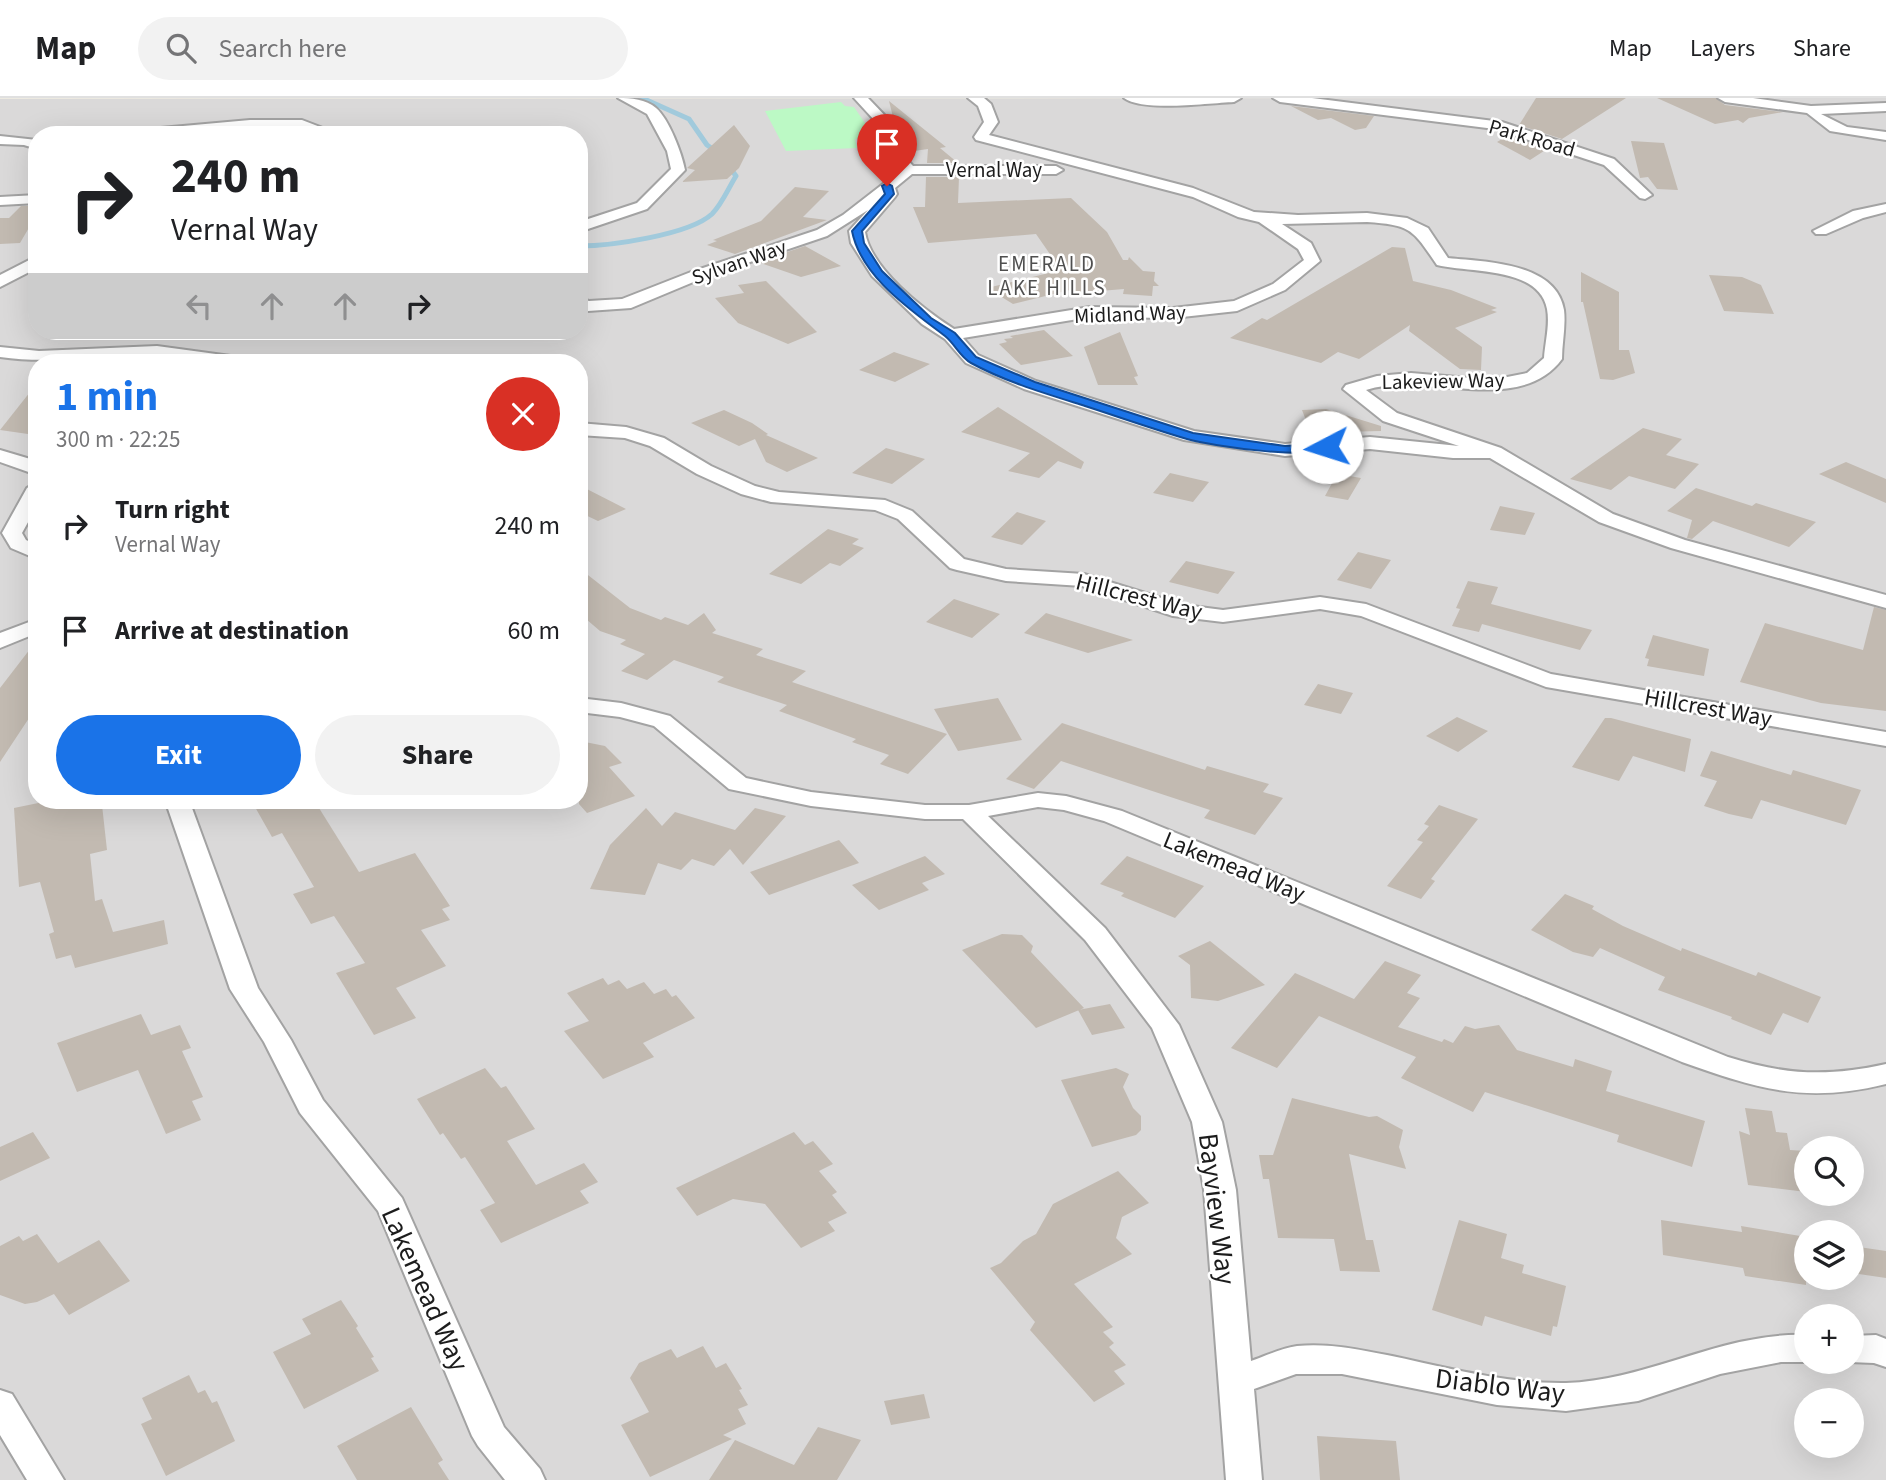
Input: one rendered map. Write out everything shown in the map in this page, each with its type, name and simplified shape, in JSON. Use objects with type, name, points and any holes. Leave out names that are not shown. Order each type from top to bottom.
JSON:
[{"type":"street","points":[[588,224],[642,206],[678,170],[674,151],[652,111],[625,98]]},
{"type":"street","points":[[861,98],[883,121],[888,148],[909,170]]},
{"type":"street","name":"Lakeview Way","points":[[975,98],[984,104],[992,122],[981,137],[1015,149],[1120,172],[1208,197],[1222,208],[1263,218],[1402,221],[1423,231],[1443,262],[1516,273],[1544,286],[1555,306],[1553,359],[1533,377],[1492,385],[1411,377],[1377,381],[1352,389],[1390,417],[1494,452],[1606,518],[1678,544],[1886,602]]},
{"type":"street","points":[[1131,98],[1154,101],[1234,98]]},
{"type":"street","name":"Park Road","points":[[1280,98],[1497,125],[1609,162],[1645,195]]},
{"type":"street","points":[[1725,98],[1811,110],[1886,107]]},
{"type":"street","points":[[1811,110],[1820,122],[1837,131],[1886,136]]},
{"type":"street","points":[[228,126],[308,126]]},
{"type":"street","points":[[0,140],[28,142]]},
{"type":"street","name":"Vernal Way","points":[[1120,172],[1031,169],[909,170],[887,186],[890,194],[857,231],[859,243],[878,273],[928,320],[951,335],[972,359],[1030,385],[1191,436],[1285,450],[1370,443],[1453,452],[1494,452]]},
{"type":"street","name":"Sylvan Way","points":[[588,306],[625,304],[697,275],[822,233],[848,218],[887,186]]},
{"type":"street","points":[[0,201],[28,199]]},
{"type":"street","points":[[1821,231],[1858,214],[1886,208]]},
{"type":"street","name":"Midland Way","points":[[951,335],[1090,312],[1173,313],[1237,306],[1279,287],[1312,261],[1306,246],[1263,218]]},
{"type":"street","points":[[0,282],[28,266]]},
{"type":"street","points":[[71,354],[159,351],[181,354]]},
{"type":"street","points":[[0,352],[28,355]]},
{"type":"street","name":"Hillcrest Way","points":[[588,430],[626,433],[657,442],[704,470],[748,490],[778,498],[849,500],[878,504],[905,515],[957,564],[1006,575],[1084,580],[1191,613],[1223,616],[1320,603],[1366,610],[1546,680],[1886,738]]},
{"type":"street","points":[[0,456],[28,464]]},
{"type":"street","points":[[28,504],[12,533],[18,544],[28,549]]},
{"type":"street","points":[[0,641],[28,629]]},
{"type":"street","name":"Lakemead Way","points":[[588,706],[621,710],[662,721],[738,784],[811,799],[925,812],[969,812],[1038,800],[1066,803],[1113,816],[1692,1055],[1766,1080],[1808,1086],[1864,1080],[1886,1074]]},
{"type":"street","name":"Lakemead Way","points":[[180,809],[244,989],[277,1041],[311,1107],[391,1206],[490,1436],[527,1480]]},
{"type":"street","name":"Bayview Way","points":[[969,812],[1095,934],[1165,1025],[1207,1122],[1220,1190],[1244,1480]]},
{"type":"street","name":"Diablo Way","points":[[1236,1381],[1295,1360],[1342,1360],[1497,1391],[1566,1397],[1638,1387],[1720,1360],[1794,1349]]},
{"type":"street","points":[[1864,1349],[1876,1349],[1886,1353]]},
{"type":"street","points":[[0,1404],[46,1480]]},
{"type":"shaded area","points":[[1886,98],[1886,1480],[0,1480],[0,99]]},
{"type":"green space","points":[[841,102],[845,106],[854,107],[871,138],[855,139],[857,148],[786,151],[765,111]]},
{"type":"building","points":[[1536,98],[1626,98],[1562,139],[1519,125]]},
{"type":"building","points":[[1657,98],[1716,98],[1725,105],[1783,112],[1749,118],[1743,123],[1738,120],[1715,124]]},
{"type":"building","points":[[889,101],[946,147],[940,148],[958,163],[927,163],[928,149],[914,151],[898,137]]},
{"type":"building","points":[[1291,106],[1374,116],[1366,128],[1355,130],[1331,118],[1318,120]]},
{"type":"building","points":[[734,125],[750,146],[739,168],[727,179],[682,182],[695,170],[687,168]]},
{"type":"building","points":[[1507,136],[1547,149],[1530,160],[1497,142]]},
{"type":"building","points":[[1631,141],[1664,143],[1678,190],[1657,189],[1648,177],[1640,178]]},
{"type":"building","points":[[926,177],[959,177],[958,203],[1071,198],[1107,232],[1123,260],[1128,260],[1129,257],[1143,271],[1155,272],[1154,281],[1159,286],[1153,286],[1152,296],[1123,294],[1124,289],[1076,293],[1074,289],[1013,304],[987,288],[1061,270],[1036,234],[928,243],[913,207],[925,207]]},
{"type":"building","points":[[795,187],[829,191],[803,217],[827,220],[735,254],[707,245],[717,241],[713,240],[761,221]]},
{"type":"building","points":[[21,206],[28,206],[28,229],[20,243],[0,244],[0,218],[9,218]]},
{"type":"building","points":[[805,246],[841,266],[801,277],[758,262]]},
{"type":"building","points":[[1392,247],[1405,248],[1413,281],[1451,290],[1497,308],[1491,310],[1497,312],[1455,328],[1482,347],[1481,370],[1460,369],[1409,331],[1410,325],[1359,359],[1338,352],[1321,363],[1230,338],[1262,318],[1267,320]]},
{"type":"building","points":[[1581,272],[1619,292],[1619,350],[1629,350],[1635,373],[1613,380],[1600,379],[1581,302]]},
{"type":"building","points":[[1709,275],[1742,277],[1761,285],[1774,314],[1724,311]]},
{"type":"building","points":[[766,281],[817,332],[788,344],[738,323],[715,298],[744,293],[738,285]]},
{"type":"building","points":[[1044,330],[1073,356],[1021,365],[999,344],[1007,342],[1004,339],[1013,338],[1010,336]]},
{"type":"building","points":[[1120,332],[1138,376],[1134,377],[1138,385],[1098,385],[1084,347]]},
{"type":"building","points":[[894,352],[930,364],[895,382],[859,370]]},
{"type":"building","points":[[28,395],[28,434],[0,430]]},
{"type":"building","points":[[998,407],[1084,462],[1081,469],[1058,461],[1039,478],[1008,471],[1030,453],[961,432]]},
{"type":"building","points":[[1326,409],[1381,426],[1381,431],[1312,436],[1302,410]]},
{"type":"building","points":[[724,410],[752,423],[768,434],[766,435],[818,458],[787,472],[766,462],[755,439],[739,446],[691,423]]},
{"type":"building","points":[[1643,428],[1682,439],[1666,455],[1699,464],[1675,489],[1629,476],[1611,490],[1570,479]]},
{"type":"building","points":[[886,448],[925,459],[892,484],[852,473]]},
{"type":"building","points":[[1846,462],[1886,479],[1886,503],[1819,474]]},
{"type":"building","points":[[1170,473],[1209,482],[1193,502],[1153,493]]},
{"type":"building","points":[[1337,474],[1361,478],[1348,500],[1325,496]]},
{"type":"building","points":[[1696,488],[1816,522],[1789,547],[1713,521],[1692,539],[1687,538],[1692,520],[1667,511]]},
{"type":"building","points":[[588,490],[626,509],[598,521],[588,516]]},
{"type":"building","points":[[1500,506],[1535,513],[1525,535],[1490,530]]},
{"type":"building","points":[[1017,512],[1046,521],[1022,545],[991,537]]},
{"type":"building","points":[[828,529],[859,539],[852,544],[864,548],[840,566],[830,563],[801,584],[769,574]]},
{"type":"building","points":[[1358,552],[1391,560],[1371,589],[1337,580]]},
{"type":"building","points":[[1186,561],[1235,572],[1218,594],[1169,582]]},
{"type":"building","points":[[588,575],[630,608],[661,620],[665,617],[688,625],[704,613],[716,630],[712,633],[763,649],[756,655],[806,671],[792,682],[947,734],[908,774],[880,764],[889,755],[852,742],[856,739],[779,711],[787,705],[717,682],[724,677],[674,660],[647,680],[621,671],[645,654],[620,644],[626,640],[600,631],[588,621]]},
{"type":"building","points":[[1468,581],[1498,587],[1491,604],[1592,630],[1580,650],[1482,624],[1479,632],[1452,626],[1460,609],[1456,608]]},
{"type":"building","points":[[954,599],[1000,614],[972,638],[926,622]]},
{"type":"building","points":[[1874,607],[1886,610],[1886,711],[1821,703],[1740,682],[1765,623],[1863,650]]},
{"type":"building","points":[[1046,613],[1133,640],[1088,653],[1024,633]]},
{"type":"building","points":[[1653,635],[1709,649],[1704,676],[1647,666],[1649,659],[1645,658]]},
{"type":"building","points":[[28,652],[28,720],[0,762],[0,688]]},
{"type":"building","points":[[1318,684],[1353,693],[1341,714],[1304,705]]},
{"type":"building","points":[[998,698],[1022,740],[958,751],[934,709]]},
{"type":"building","points":[[1457,717],[1488,731],[1458,752],[1426,736]]},
{"type":"building","points":[[1605,718],[1691,739],[1685,772],[1633,756],[1619,781],[1572,767]]},
{"type":"building","points":[[1062,723],[1205,770],[1207,766],[1269,784],[1263,792],[1283,798],[1255,835],[1204,818],[1210,810],[1061,761],[1034,789],[1006,779]]},
{"type":"building","points":[[588,743],[605,746],[622,763],[609,767],[635,796],[587,813],[583,809],[588,809]]},
{"type":"building","points":[[1711,751],[1791,775],[1793,770],[1861,790],[1846,825],[1761,800],[1752,819],[1729,814],[1704,806],[1717,781],[1700,776]]},
{"type":"building","points":[[28,805],[28,809],[102,809],[107,850],[90,854],[95,901],[102,899],[113,932],[164,920],[168,944],[75,968],[71,955],[56,959],[49,934],[54,932],[40,882],[19,887],[14,808]]},
{"type":"building","points":[[1439,805],[1478,819],[1431,879],[1435,881],[1421,899],[1387,886],[1423,842],[1417,840],[1429,826],[1424,824]]},
{"type":"building","points":[[646,808],[662,826],[675,812],[735,830],[755,808],[786,816],[743,865],[730,849],[714,866],[692,859],[681,870],[658,863],[645,895],[590,889],[610,845]]},
{"type":"building","points":[[256,809],[320,809],[359,872],[415,853],[450,906],[442,909],[450,920],[421,930],[446,966],[396,988],[416,1018],[374,1035],[336,973],[365,963],[334,916],[311,924],[293,894],[314,887],[282,833],[272,837]]},
{"type":"building","points":[[839,840],[859,863],[769,895],[750,872]]},
{"type":"building","points":[[925,856],[945,874],[922,883],[929,890],[879,910],[852,885]]},
{"type":"building","points":[[1127,856],[1204,886],[1175,918],[1121,896],[1124,893],[1100,884]]},
{"type":"building","points":[[1565,894],[1594,906],[1592,909],[1623,926],[1681,951],[1682,948],[1756,976],[1758,972],[1821,997],[1808,1023],[1783,1013],[1771,1035],[1731,1019],[1732,1017],[1658,990],[1665,977],[1600,948],[1593,957],[1573,952],[1531,930]]},
{"type":"building","points":[[1002,934],[1022,935],[1033,946],[1031,952],[1084,1008],[1036,1028],[962,950]]},
{"type":"building","points":[[1210,941],[1265,985],[1218,1001],[1191,998],[1190,965],[1178,956]]},
{"type":"building","points":[[1385,961],[1421,975],[1407,993],[1420,998],[1398,1027],[1442,1042],[1444,1039],[1453,1043],[1465,1026],[1475,1029],[1499,1025],[1517,1050],[1573,1067],[1575,1059],[1612,1071],[1606,1091],[1705,1121],[1692,1167],[1617,1142],[1619,1135],[1485,1092],[1473,1112],[1401,1078],[1416,1057],[1319,1016],[1277,1068],[1231,1048],[1295,973],[1354,999]]},
{"type":"building","points":[[603,978],[608,985],[619,980],[627,989],[644,982],[654,994],[666,989],[672,997],[676,995],[695,1018],[643,1043],[654,1057],[603,1079],[564,1031],[589,1021],[567,993]]},
{"type":"building","points":[[1110,1004],[1125,1028],[1092,1035],[1078,1010]]},
{"type":"building","points":[[141,1014],[151,1035],[180,1025],[191,1048],[182,1051],[203,1097],[192,1101],[201,1120],[166,1134],[138,1070],[77,1092],[57,1043]]},
{"type":"building","points":[[485,1068],[501,1088],[506,1086],[535,1129],[507,1141],[536,1185],[584,1163],[598,1182],[580,1191],[589,1203],[501,1243],[480,1210],[495,1203],[465,1157],[461,1159],[443,1133],[440,1135],[417,1099]]},
{"type":"building","points":[[1116,1068],[1129,1074],[1123,1087],[1133,1108],[1141,1116],[1141,1130],[1136,1135],[1092,1147],[1061,1080]]},
{"type":"building","points":[[1292,1098],[1369,1117],[1377,1116],[1403,1130],[1399,1147],[1406,1169],[1349,1154],[1366,1240],[1373,1240],[1380,1272],[1340,1271],[1334,1239],[1278,1238],[1269,1179],[1263,1179],[1259,1155],[1273,1155]]},
{"type":"building","points":[[1745,1108],[1772,1111],[1776,1132],[1787,1133],[1790,1150],[1794,1150],[1794,1191],[1748,1185],[1739,1131],[1750,1135]]},
{"type":"building","points":[[33,1132],[50,1158],[0,1181],[0,1147]]},
{"type":"building","points":[[794,1132],[805,1145],[813,1141],[833,1164],[819,1171],[837,1192],[832,1195],[847,1213],[828,1222],[835,1231],[801,1248],[765,1204],[733,1199],[697,1216],[676,1188]]},
{"type":"building","points":[[1118,1171],[1149,1203],[1122,1217],[1116,1238],[1132,1254],[1074,1284],[1113,1327],[1103,1332],[1114,1343],[1109,1347],[1126,1365],[1114,1371],[1125,1384],[1094,1402],[1030,1330],[1035,1322],[990,1268],[1001,1263],[1023,1241],[1036,1234],[1053,1204]]},
{"type":"building","points":[[1459,1220],[1507,1234],[1501,1258],[1524,1265],[1522,1273],[1566,1286],[1557,1327],[1553,1326],[1551,1336],[1485,1316],[1482,1326],[1432,1310]]},
{"type":"building","points":[[1661,1220],[1742,1232],[1741,1226],[1794,1235],[1794,1283],[1745,1276],[1743,1268],[1663,1255]]},
{"type":"building","points":[[37,1234],[58,1263],[99,1240],[130,1281],[69,1315],[54,1294],[25,1304],[0,1295],[0,1246],[19,1236],[23,1241]]},
{"type":"building","points":[[1864,1248],[1886,1251],[1886,1278],[1864,1275]]},
{"type":"building","points":[[341,1300],[358,1326],[356,1328],[374,1357],[371,1358],[379,1371],[304,1409],[273,1352],[311,1334],[302,1319]]},
{"type":"building","points":[[703,1346],[716,1368],[726,1363],[742,1389],[739,1390],[748,1405],[738,1409],[746,1424],[723,1435],[732,1439],[650,1477],[621,1425],[649,1412],[630,1378],[639,1363],[671,1349],[677,1358]]},
{"type":"building","points":[[189,1375],[198,1393],[205,1390],[212,1403],[217,1401],[235,1441],[166,1476],[141,1424],[152,1419],[142,1398]]},
{"type":"building","points":[[924,1394],[930,1418],[891,1425],[884,1401]]},
{"type":"building","points":[[411,1407],[443,1460],[438,1463],[449,1480],[357,1480],[337,1446]]},
{"type":"building","points":[[818,1427],[861,1440],[837,1480],[709,1480],[735,1440],[794,1465]]},
{"type":"building","points":[[1317,1436],[1396,1441],[1400,1480],[1320,1480]]},
{"type":"waterway","points":[[642,98],[689,119],[707,145],[720,154]]},
{"type":"waterway","points":[[588,245],[648,238],[701,221],[716,210],[736,176],[728,165]]},
{"type":"district","name":"EMERALD LAKE HILLS","points":[[1047,276]]},
{"type":"route","points":[[887,186],[890,194],[857,231],[859,243],[878,273],[928,320],[951,335],[972,359],[1030,385],[1191,436],[1285,450],[1327,447]]}]
